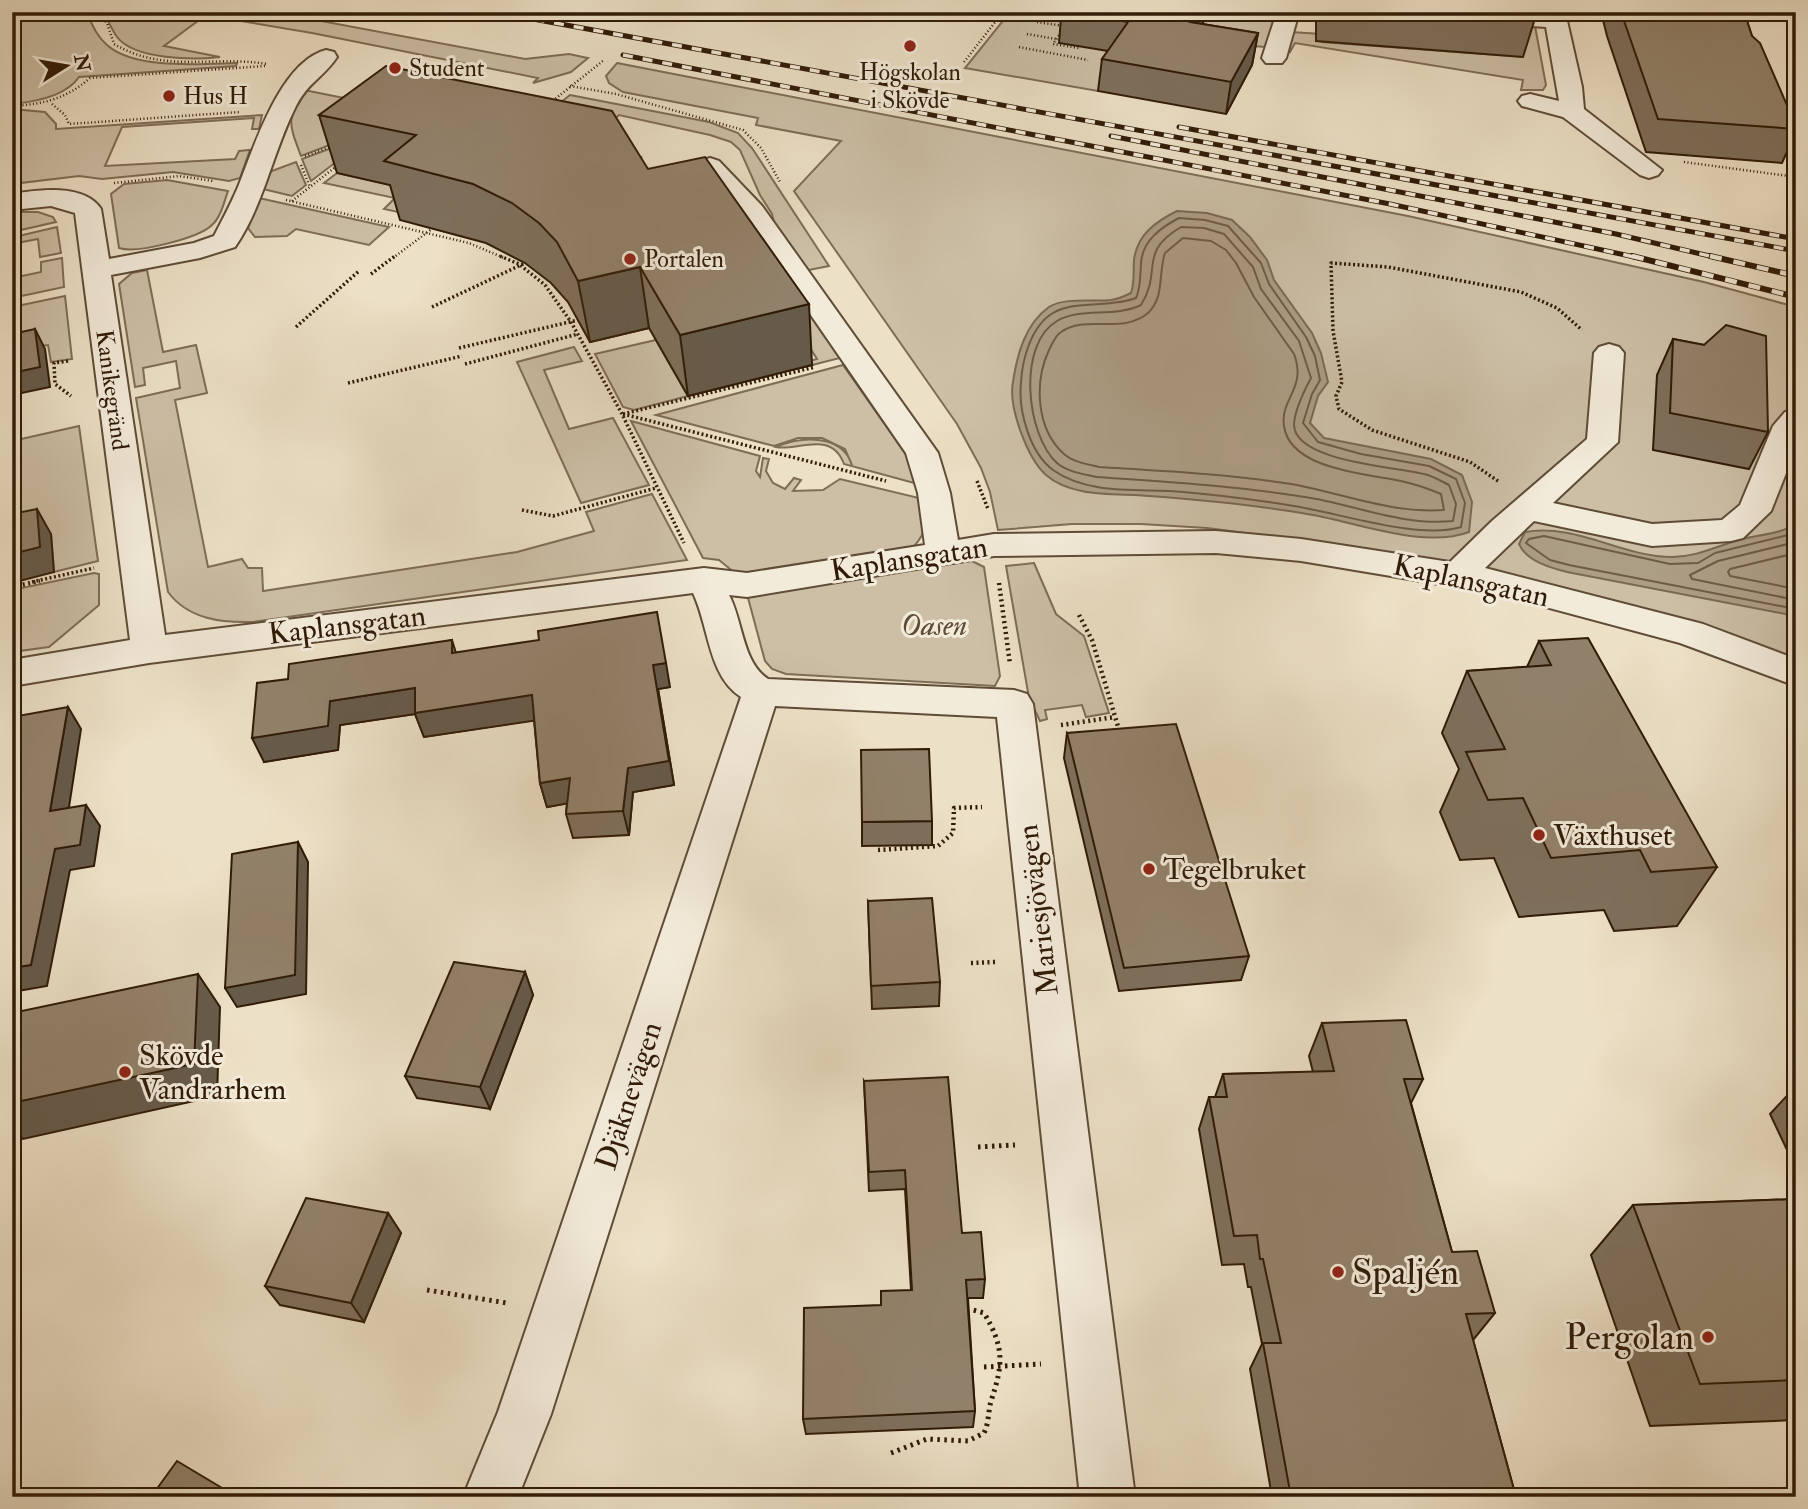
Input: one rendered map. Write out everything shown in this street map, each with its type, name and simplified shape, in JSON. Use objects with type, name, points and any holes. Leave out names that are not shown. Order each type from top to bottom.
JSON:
[{"type":"street","points":[[1274,58],[1288,12]]},
{"type":"street","points":[[1430,12],[1555,17],[1570,87],[1572,112]]},
{"type":"street","points":[[96,270],[200,250],[225,241],[297,82],[326,57]]},
{"type":"street","points":[[1530,101],[1572,112],[1649,170]]},
{"type":"street","points":[[242,136],[278,119]]},
{"type":"street","points":[[710,166],[753,212],[922,453],[934,493],[943,553]]},
{"type":"street","name":"Kanikegränd","points":[[12,202],[71,198],[88,209],[149,650]]},
{"type":"street","points":[[1458,575],[1504,529],[1602,442],[1609,353]]},
{"type":"street","points":[[1529,509],[1652,535],[1731,530],[1754,510],[1789,426],[1796,419]]},
{"type":"street","name":"Kaplansgatan","points":[[12,673],[149,650],[704,580],[747,585],[993,545],[1216,542],[1301,550],[1493,581],[1690,633],[1796,673]]},
{"type":"street","points":[[704,580],[719,610],[734,664],[744,681],[761,692]]},
{"type":"street","name":"Mariesjövägen","points":[[761,692],[1014,704],[1108,1497]]},
{"type":"street","name":"Djäknevägen","points":[[490,1497],[524,1415],[761,692]]},
{"type":"path","points":[[12,106],[52,104],[75,92],[90,78],[273,65],[253,60],[138,57],[114,44],[107,23],[96,12]]},
{"type":"path","points":[[649,18],[654,12]]},
{"type":"path","points":[[964,62],[1003,12]]},
{"type":"path","points":[[1203,12],[1221,12]]},
{"type":"path","points":[[1776,12],[1796,18]]},
{"type":"path","points":[[1037,22],[1064,27]]},
{"type":"path","points":[[1072,36],[1078,29]]},
{"type":"path","points":[[1027,34],[1056,39]]},
{"type":"path","points":[[1060,34],[1072,36],[1086,38],[1079,48],[1053,44],[1060,34]]},
{"type":"path","points":[[1082,44],[1089,45]]},
{"type":"path","points":[[1059,55],[1065,46]]},
{"type":"path","points":[[1019,47],[1088,60]]},
{"type":"path","points":[[541,111],[604,60]]},
{"type":"path","points":[[540,100],[551,102]]},
{"type":"path","points":[[1769,102],[1796,104]]},
{"type":"path","points":[[52,104],[65,115],[69,124],[278,119]]},
{"type":"path","points":[[255,175],[338,144]]},
{"type":"path","points":[[1678,168],[1680,162],[1796,177]]},
{"type":"path","points":[[292,201],[340,163]]},
{"type":"path","points":[[371,274],[433,228]]},
{"type":"path","points":[[425,232],[469,243],[519,264],[545,285],[572,322],[622,414],[656,488],[704,580]]},
{"type":"path","points":[[432,307],[525,262]]},
{"type":"path","points":[[1529,509],[1510,488],[1470,462],[1372,430],[1356,422],[1339,408],[1336,396],[1342,382],[1333,331],[1331,263],[1388,267],[1521,292],[1557,308],[1609,353]]},
{"type":"path","points":[[296,327],[359,271]]},
{"type":"path","points":[[459,348],[578,320]]},
{"type":"path","points":[[465,364],[578,334]]},
{"type":"path","points":[[348,383],[463,356]]},
{"type":"path","points":[[72,360],[54,363],[55,384],[75,399]]},
{"type":"path","points":[[622,414],[812,368]]},
{"type":"path","points":[[622,414],[987,506]]},
{"type":"path","points":[[523,510],[553,516],[656,488]]},
{"type":"path","points":[[12,587],[105,566]]},
{"type":"path","points":[[1079,615],[1092,640],[1122,741]]},
{"type":"path","points":[[1017,730],[1115,717]]},
{"type":"path","points":[[878,850],[938,846],[953,833],[954,808],[986,806]]},
{"type":"path","points":[[971,963],[1004,962]]},
{"type":"path","points":[[978,1147],[1020,1144]]},
{"type":"path","points":[[427,1290],[515,1304]]},
{"type":"path","points":[[891,1452],[905,1450],[927,1439],[966,1442],[980,1437],[987,1428],[990,1401],[998,1388],[1001,1366],[995,1332],[984,1313],[973,1310]]},
{"type":"path","points":[[984,1367],[1056,1363]]},
{"type":"green space","points":[[12,12],[86,12],[103,42],[119,53],[151,62],[237,63],[236,66],[79,77],[58,93],[39,100],[12,104]]},
{"type":"green space","points":[[103,12],[273,12],[525,59],[569,54],[588,58],[571,72],[533,83],[538,78],[206,15],[164,46],[220,57],[166,57],[126,45],[117,37]]},
{"type":"green space","points":[[1010,12],[1166,12],[1204,15],[1281,12],[1266,47],[1252,46],[1098,91],[965,68]]},
{"type":"green space","points":[[1517,26],[1535,26],[1546,85],[1543,90],[1521,90],[1523,80],[1295,43],[1290,52],[1286,48],[1291,32],[1321,34],[1322,42],[1523,57]]},
{"type":"green space","points":[[617,63],[1408,216],[1704,282],[1796,307],[1796,661],[1345,546],[1207,528],[1141,524],[1072,524],[998,530],[990,492],[981,468],[957,424],[794,191],[841,141],[756,125],[758,118],[623,92],[609,83],[606,76]]},
{"type":"green space","points":[[304,90],[404,110],[387,123],[301,156],[291,122],[294,108]]},
{"type":"green space","points":[[570,95],[709,122],[738,133],[752,148],[829,266],[804,271],[776,230],[772,214],[760,195],[740,150],[731,142],[619,115],[585,145],[641,157],[629,170],[529,127]]},
{"type":"green space","points":[[12,109],[45,112],[56,124],[56,129],[262,115],[259,129],[252,129],[254,118],[122,127],[105,166],[235,159],[239,151],[250,150],[240,178],[229,181],[173,172],[102,179],[79,176],[12,184]]},
{"type":"green space","points":[[377,131],[311,181],[302,159]]},
{"type":"green space","points":[[296,162],[306,185],[292,196],[263,189],[269,172]]},
{"type":"green space","points":[[337,173],[431,194],[407,214],[384,209],[395,198],[324,183]]},
{"type":"green space","points":[[167,180],[228,191],[215,222],[205,230],[167,244],[139,249],[119,248],[111,194],[124,184]]},
{"type":"green space","points":[[259,198],[389,227],[369,245],[296,229],[287,236],[255,237],[248,228]]},
{"type":"green space","points":[[12,212],[38,212],[53,217],[56,222],[12,232]]},
{"type":"green space","points":[[57,227],[61,253],[40,257],[38,239],[12,244],[14,237]]},
{"type":"green space","points":[[62,258],[64,287],[12,298],[12,278],[41,272],[41,262]]},
{"type":"green space","points":[[147,270],[163,352],[196,345],[207,393],[175,400],[208,567],[242,559],[248,568],[262,568],[263,591],[517,552],[594,531],[586,512],[652,494],[687,560],[253,622],[229,622],[195,614],[168,592],[136,398],[180,388],[176,361],[143,368],[145,385],[135,387],[119,284],[132,273]]},
{"type":"green space","points":[[794,292],[840,358],[812,365],[810,361],[817,359],[807,343]]},
{"type":"green space","points":[[65,296],[72,359],[51,362],[48,345],[12,350],[12,307]]},
{"type":"green space","points":[[656,340],[688,396],[634,410],[623,407],[595,354]]},
{"type":"green space","points":[[574,347],[582,361],[544,370],[569,429],[613,418],[649,485],[581,503],[517,362]]},
{"type":"green space","points":[[843,365],[907,456],[918,484],[844,464],[831,447],[813,444],[776,447],[797,441],[820,440],[840,448],[852,465],[845,449],[822,438],[798,438],[774,446],[656,415]]},
{"type":"green space","points":[[631,421],[760,456],[756,471],[760,477],[763,458],[769,459],[766,471],[773,483],[785,489],[794,478],[801,480],[793,491],[823,490],[840,479],[919,498],[924,516],[924,530],[905,555],[741,578],[719,560],[703,558]]},
{"type":"green space","points":[[79,426],[98,561],[54,572],[51,534],[12,543],[12,441]]},
{"type":"green space","name":"Oasen","points":[[972,561],[984,567],[1000,676],[995,686],[786,674],[772,669],[765,661],[747,594]]},
{"type":"green space","points":[[1034,563],[1056,614],[1084,636],[1109,713],[1086,717],[1082,705],[1045,710],[1047,719],[1040,721],[1029,698],[1006,566]]},
{"type":"green space","points":[[99,574],[99,605],[49,647],[12,652],[12,590]]},
{"type":"water","points":[[1177,211],[1207,213],[1232,220],[1250,237],[1267,260],[1274,280],[1312,333],[1321,353],[1328,382],[1318,396],[1310,423],[1324,438],[1431,459],[1462,475],[1472,502],[1469,532],[1432,538],[1412,536],[1272,508],[1082,491],[1069,488],[1046,475],[1032,457],[1020,431],[1013,404],[1015,372],[1028,331],[1041,314],[1055,304],[1111,300],[1131,293],[1134,260],[1139,243],[1155,224]]},
{"type":"water","points":[[1796,524],[1796,616],[1561,570],[1533,559],[1519,544],[1525,532],[1544,530],[1581,536],[1653,556],[1681,557],[1776,532]]},
{"type":"building","points":[[1068,12],[1196,12],[1190,22],[1258,33],[1231,82],[1102,59],[1128,22]]},
{"type":"building","points":[[1621,12],[1744,12],[1752,36],[1760,43],[1796,129],[1658,119]]},
{"type":"building","points":[[386,66],[612,111],[648,169],[705,157],[809,304],[680,335],[640,267],[578,281],[557,242],[539,223],[512,203],[473,184],[384,161],[416,135],[319,115]]},
{"type":"building","points":[[1726,325],[1766,336],[1768,432],[1670,413],[1673,339],[1704,345]]},
{"type":"building","points":[[35,329],[40,367],[12,373],[12,334]]},
{"type":"building","points":[[37,509],[40,547],[12,554],[12,514]]},
{"type":"building","points":[[657,612],[666,663],[653,665],[669,761],[628,768],[623,811],[566,814],[570,778],[540,783],[532,695],[415,713],[415,688],[330,701],[328,726],[252,738],[257,683],[288,679],[289,664],[452,640],[452,653],[539,640],[538,631]]},
{"type":"building","points":[[1588,638],[1717,867],[1651,872],[1640,850],[1551,858],[1523,798],[1488,800],[1466,752],[1505,749],[1467,671],[1551,665],[1539,641]]},
{"type":"building","points":[[68,707],[50,811],[86,805],[80,845],[55,849],[31,965],[12,968],[12,717]]},
{"type":"building","name":"Tegelbruket","points":[[1176,724],[1249,956],[1124,968],[1067,733]]},
{"type":"building","points":[[929,749],[932,821],[862,822],[861,750]]},
{"type":"building","points":[[298,842],[295,975],[225,988],[232,854]]},
{"type":"building","points":[[932,898],[940,982],[871,986],[868,901]]},
{"type":"building","points":[[454,962],[525,972],[480,1087],[405,1076]]},
{"type":"building","points":[[198,974],[194,1064],[12,1103],[12,1013]]},
{"type":"building","name":"Spaljén","points":[[1406,1020],[1423,1079],[1404,1079],[1452,1252],[1477,1251],[1495,1313],[1466,1314],[1516,1497],[1291,1497],[1263,1343],[1281,1343],[1263,1259],[1260,1259],[1257,1235],[1234,1236],[1209,1097],[1227,1097],[1223,1074],[1334,1071],[1322,1023]]},
{"type":"building","points":[[948,1077],[962,1233],[981,1232],[985,1279],[966,1280],[975,1411],[803,1419],[804,1308],[881,1305],[881,1291],[912,1290],[905,1170],[869,1172],[864,1081]]},
{"type":"building","points":[[306,1198],[388,1213],[351,1303],[265,1286]]},
{"type":"building","points":[[1796,1199],[1796,1380],[1700,1384],[1633,1205]]},
{"type":"building","points":[[177,1461],[237,1497],[151,1497]]},
{"type":"railway","points":[[495,12],[1796,251]]},
{"type":"railway","points":[[623,55],[1390,204],[1639,258]]},
{"type":"railway","points":[[1179,127],[1796,239]]},
{"type":"railway","points":[[1111,136],[1616,234],[1718,258]]},
{"type":"railway","points":[[1632,256],[1796,297]]},
{"type":"railway","points":[[1710,256],[1796,276]]},
{"type":"place","name":"Högskolan i Skövde","points":[[910,46]]},
{"type":"place","name":"Student","points":[[395,68]]},
{"type":"place","name":"Hus H","points":[[169,96]]},
{"type":"place","name":"Portalen","points":[[630,259]]},
{"type":"place","name":"Växthuset","points":[[1539,835]]},
{"type":"place","name":"Tegelbruket","points":[[1149,869]]},
{"type":"place","name":"Skövde Vandrarhem","points":[[125,1072]]},
{"type":"place","name":"Spaljén","points":[[1338,1272]]},
{"type":"place","name":"Pergolan","points":[[1708,1337]]}]
